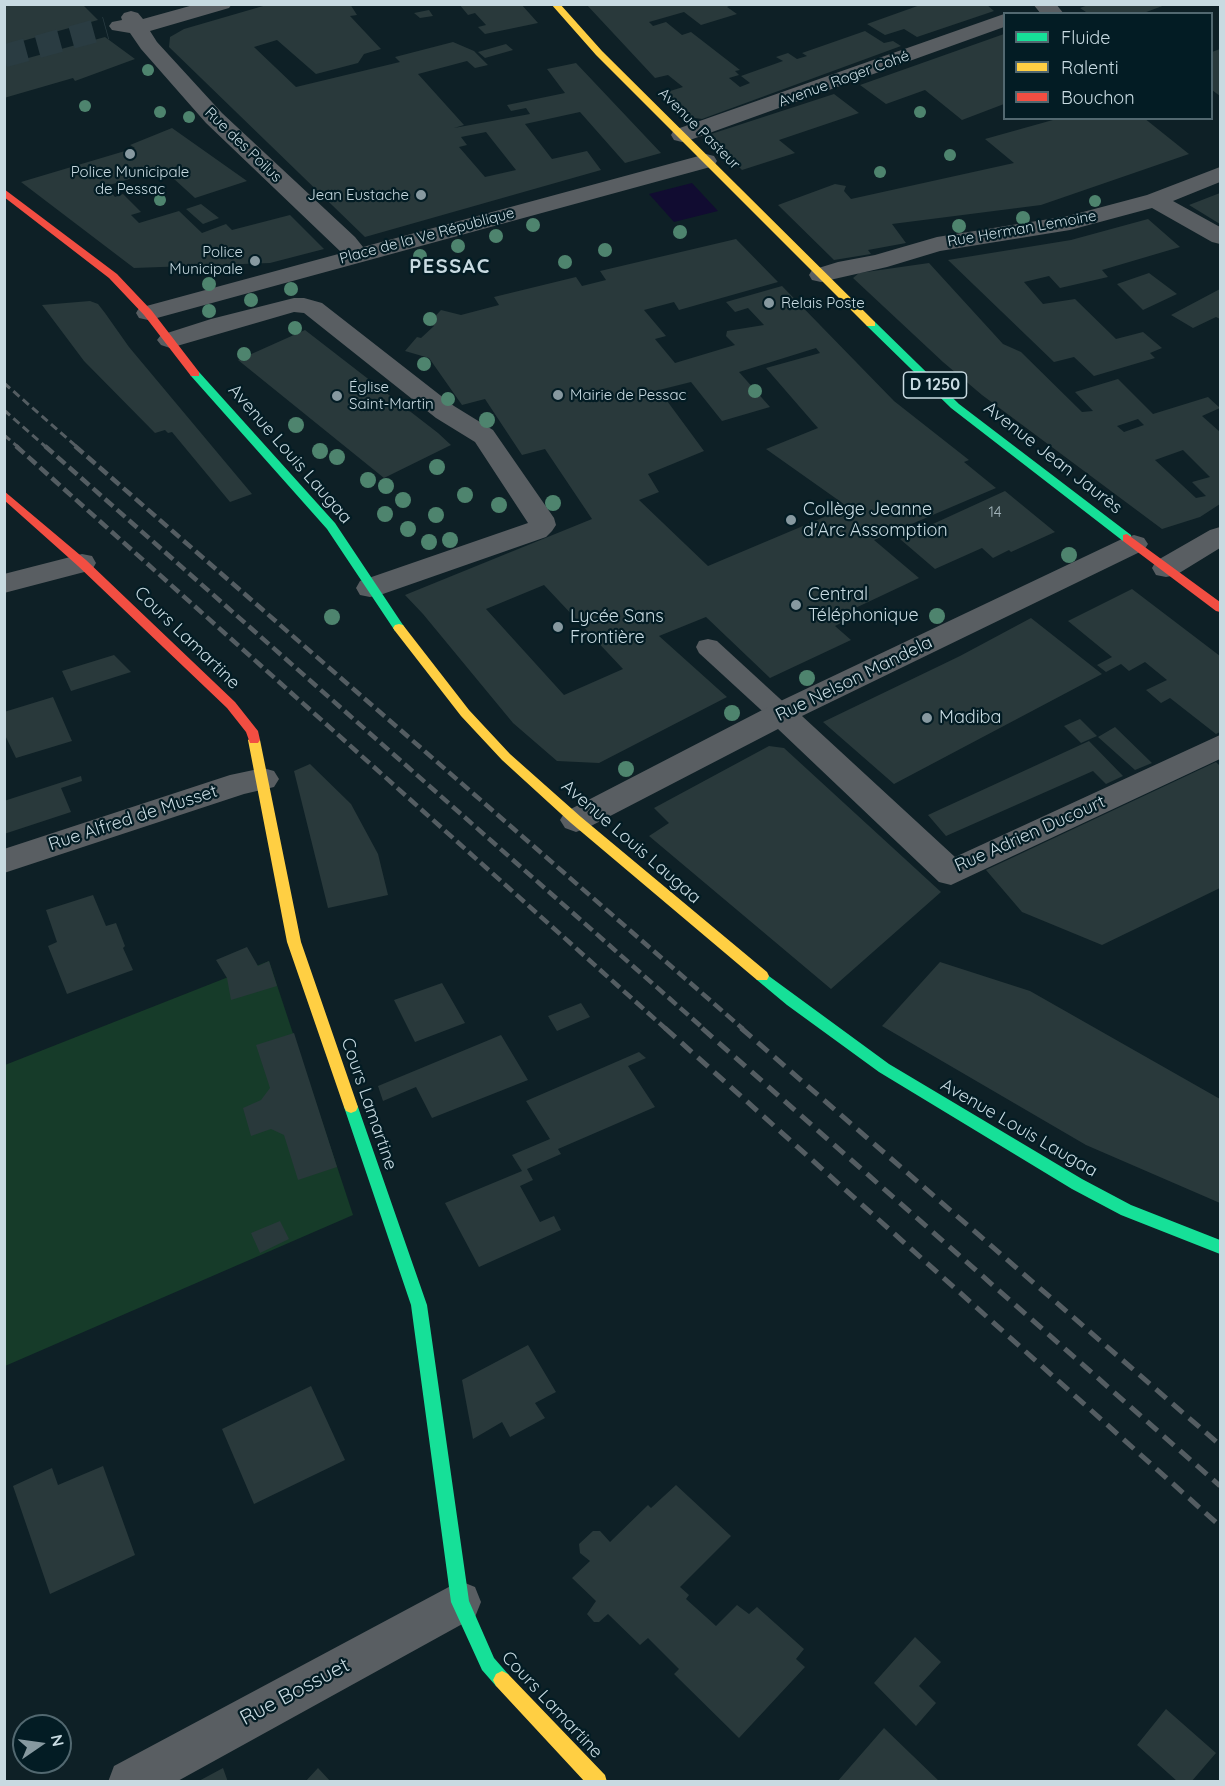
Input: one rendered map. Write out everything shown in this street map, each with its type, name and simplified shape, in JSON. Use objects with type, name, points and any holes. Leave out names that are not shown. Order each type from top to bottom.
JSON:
[{"type":"street","points":[[124,25],[184,4]]},
{"type":"street","points":[[124,25],[222,4]]},
{"type":"street","name":"Avenue Pasteur","points":[[555,4],[599,53],[821,275]]},
{"type":"street","name":"Avenue Roger Cohé","points":[[682,135],[841,86],[1003,21]]},
{"type":"street","name":"Rue des Poilus","points":[[124,25],[148,45],[214,118],[347,242],[356,255]]},
{"type":"street","name":"Place de la Ve République","points":[[148,314],[356,255],[706,161]]},
{"type":"street","name":"Rue Herman Lemoine","points":[[821,275],[878,262],[937,244],[1070,223],[1155,200],[1221,174]]},
{"type":"street","name":"Avenue Louis Laugaa","points":[[4,192],[113,276],[148,314],[196,375],[331,526],[391,618],[465,713],[506,757],[576,820],[792,1001],[884,1068],[1077,1184],[1126,1210],[1221,1247]]},
{"type":"street","points":[[1155,200],[1221,237]]},
{"type":"street","name":"Avenue Jean Jaurès","points":[[821,275],[956,406],[1056,486],[1221,608]]},
{"type":"street","points":[[170,340],[294,305],[313,308],[445,412],[484,436],[540,518],[542,525],[536,531],[370,588]]},
{"type":"street","name":"Cours Lamartine","points":[[4,494],[82,563],[231,705],[252,730],[294,942],[419,1305],[460,1602],[488,1664],[598,1782]]},
{"type":"street","points":[[1166,568],[1221,536]]},
{"type":"street","name":"Rue Nelson Mandela","points":[[576,820],[781,714],[1134,544]]},
{"type":"street","points":[[4,585],[82,563]]},
{"type":"street","name":"Rue Adrien Ducourt","points":[[781,714],[951,873],[1221,746]]},
{"type":"street","name":"Rue Alfred de Musset","points":[[4,861],[241,783],[263,779]]},
{"type":"street","name":"Rue Bossuet","points":[[130,1782],[460,1602]]},
{"type":"lane","points":[[708,647],[781,714]]},
{"type":"green space","points":[[269,961],[353,1215],[5,1366],[5,1065]]},
{"type":"shaded area","points":[[692,183],[718,211],[674,222],[649,194]]},
{"type":"building","points":[[4,4],[82,4],[98,20],[8,45],[21,60],[105,37],[135,59],[75,81],[73,78],[4,98]]},
{"type":"building","points":[[270,4],[350,4],[357,15],[350,16],[381,49],[364,54],[358,63],[316,74],[277,40],[254,47],[296,87],[400,62],[395,57],[453,42],[474,51],[488,65],[475,68],[467,61],[418,74],[464,125],[454,128],[530,114],[526,108],[511,111],[507,105],[565,93],[547,69],[576,63],[661,153],[625,163],[580,112],[525,124],[552,159],[587,151],[601,170],[365,237],[169,47],[170,37],[184,29]],"holes":[[[486,132],[516,170],[485,177],[459,147],[467,145],[461,137]]]},
{"type":"building","points":[[459,4],[521,4],[538,23],[485,34],[478,27],[486,25],[475,13],[468,15]]},
{"type":"building","points":[[586,4],[733,4],[727,7],[737,14],[701,25],[684,12],[649,22],[653,26],[666,22],[682,35],[691,32],[740,70],[735,71],[739,75],[729,78],[740,87],[750,83],[741,76],[783,61],[776,57],[788,53],[797,59],[807,56],[802,53],[865,31],[884,43],[893,41],[901,46],[702,119],[689,117],[667,92],[683,87],[668,75],[655,78]]},
{"type":"building","points":[[923,4],[986,4],[994,11],[917,37],[904,29],[885,35],[867,24]]},
{"type":"building","points":[[1091,4],[1165,4],[1146,12],[1086,12],[1080,8]]},
{"type":"building","points":[[429,10],[433,16],[420,18],[414,13]]},
{"type":"building","points":[[1003,34],[1003,104],[962,120],[925,90],[886,104],[860,85]]},
{"type":"building","points":[[506,44],[513,50],[485,58],[478,52]]},
{"type":"building","points":[[1220,49],[1220,96],[1213,91],[1213,52]]},
{"type":"building","points":[[834,94],[859,113],[779,140],[795,153],[742,170],[708,135]]},
{"type":"building","points":[[1053,120],[1146,120],[1189,154],[1041,205],[892,224],[906,243],[868,250],[871,254],[834,260],[778,205],[835,184],[846,186],[844,191],[851,199],[1014,163],[985,139]]},
{"type":"building","points":[[172,128],[247,181],[195,198],[163,169],[106,186],[115,197],[123,194],[141,212],[131,215],[139,223],[179,211],[202,233],[226,224],[232,230],[290,215],[324,249],[270,263],[134,268],[21,182],[135,148],[130,145]]},
{"type":"building","points":[[1220,193],[1220,224],[1189,205]]},
{"type":"building","points":[[201,204],[219,218],[203,224],[186,209]]},
{"type":"building","points":[[1148,219],[1180,247],[1102,270],[1108,277],[1060,288],[1049,276],[1024,282],[1043,304],[1075,299],[1116,339],[1143,332],[1162,348],[1150,353],[1155,358],[1094,376],[1074,357],[1054,362],[948,260],[1071,240]]},
{"type":"building","points":[[736,239],[778,282],[679,310],[674,302],[644,310],[666,336],[655,339],[675,363],[735,345],[726,336],[727,331],[764,325],[748,308],[735,312],[726,302],[782,286],[894,401],[969,460],[964,462],[996,488],[874,540],[919,578],[849,611],[855,616],[835,626],[851,640],[770,678],[706,617],[659,636],[727,697],[599,763],[557,761],[513,723],[405,595],[592,519],[545,449],[522,455],[485,399],[462,405],[429,358],[405,351],[417,337],[421,338],[434,326],[428,324],[441,310],[461,315],[499,305],[494,297],[576,277],[582,286],[606,280],[600,271]],"holes":[[[816,348],[820,353],[766,368],[818,428],[766,449],[848,507],[708,566],[639,500],[659,492],[648,474],[704,451],[659,390],[691,382],[722,421],[770,407],[739,372]],[[544,585],[623,669],[564,695],[486,609]]]},
{"type":"building","points":[[929,263],[1003,344],[1021,352],[1082,412],[1093,411],[1075,392],[1118,379],[1153,414],[1208,397],[1220,408],[1202,416],[1220,432],[1220,504],[1200,517],[1162,529],[982,395],[853,278],[859,273]],"holes":[[[1138,419],[1144,425],[1124,432],[1117,426]],[[1183,450],[1210,477],[1192,482],[1206,496],[1196,498],[1155,460]]]},
{"type":"building","points":[[1149,273],[1177,294],[1143,310],[1117,284]]},
{"type":"building","points":[[1220,289],[1220,319],[1216,317],[1193,328],[1171,315]]},
{"type":"building","points":[[90,301],[98,304],[129,347],[252,494],[230,502],[172,432],[168,433],[165,430],[155,433],[84,361],[42,305]]},
{"type":"building","name":"Église Saint-Martin","points":[[305,330],[451,445],[384,478],[238,360]]},
{"type":"building","points":[[1005,491],[1055,532],[993,558],[982,548],[935,569],[900,539]]},
{"type":"building","points":[[1132,589],[1220,656],[1220,732],[1216,734],[1170,698],[1161,703],[1146,690],[1167,680],[1145,662],[1129,671],[1121,664],[1106,672],[1097,665],[1112,657],[1068,621]]},
{"type":"building","name":"Madiba","points":[[1031,618],[1102,674],[894,784],[823,722],[960,656]]},
{"type":"building","points":[[114,655],[131,672],[71,691],[62,671]]},
{"type":"building","points":[[53,697],[72,741],[16,758],[4,733],[4,712]]},
{"type":"building","points":[[1080,719],[1097,736],[1081,743],[1064,726]]},
{"type":"building","points":[[1115,727],[1152,763],[1135,770],[1098,737]]},
{"type":"building","points":[[1089,741],[1123,776],[1106,784],[1093,771],[946,836],[928,815]]},
{"type":"building","points":[[769,746],[784,748],[941,892],[831,989],[649,836],[669,823],[654,808]]},
{"type":"building","points":[[1216,762],[1220,766],[1220,888],[1102,945],[1022,912],[986,870]]},
{"type":"building","points":[[310,764],[351,804],[378,854],[388,895],[328,908],[294,771]]},
{"type":"building","points":[[81,776],[82,781],[61,788],[71,812],[4,834],[4,801]]},
{"type":"building","points":[[93,895],[106,926],[116,923],[125,946],[123,948],[133,970],[67,994],[48,946],[57,942],[46,910]]},
{"type":"building","points":[[247,947],[258,966],[269,961],[277,986],[231,1000],[227,978],[216,960]]},
{"type":"building","points":[[940,962],[1030,991],[1220,1099],[1220,1203],[1086,1145],[882,1026]]},
{"type":"building","points":[[442,983],[465,1023],[415,1042],[394,1000]]},
{"type":"building","points":[[581,1003],[590,1017],[557,1031],[548,1016]]},
{"type":"building","points":[[294,1033],[337,1167],[298,1180],[284,1135],[271,1129],[251,1136],[243,1108],[261,1100],[270,1088],[256,1045]]},
{"type":"building","points":[[501,1035],[528,1080],[432,1118],[416,1087],[383,1101],[378,1086]]},
{"type":"building","points":[[639,1052],[646,1058],[628,1066],[655,1107],[558,1149],[561,1154],[527,1169],[533,1180],[520,1186],[540,1222],[554,1216],[561,1230],[479,1267],[445,1203],[522,1171],[512,1155],[550,1139],[526,1101]]},
{"type":"building","points":[[280,1221],[289,1239],[260,1253],[251,1233]]},
{"type":"building","points":[[528,1345],[556,1392],[535,1403],[545,1418],[510,1437],[502,1422],[473,1439],[462,1380]]},
{"type":"building","points":[[311,1386],[345,1460],[254,1504],[222,1429]]},
{"type":"building","points":[[103,1466],[135,1555],[50,1594],[13,1486],[52,1468],[58,1485]]},
{"type":"building","points":[[676,1485],[731,1536],[680,1587],[689,1595],[686,1599],[716,1626],[737,1605],[749,1614],[757,1607],[804,1649],[796,1659],[805,1667],[739,1738],[674,1674],[679,1669],[648,1638],[640,1645],[608,1614],[599,1622],[594,1622],[587,1614],[596,1601],[572,1578],[590,1561],[580,1553],[579,1544],[593,1531],[600,1531],[610,1542],[648,1505],[651,1508]]},
{"type":"building","points":[[915,1637],[941,1662],[919,1686],[936,1703],[916,1726],[874,1683]]},
{"type":"building","points":[[1166,1709],[1216,1753],[1191,1782],[1178,1782],[1137,1745]]},
{"type":"building","points":[[884,1728],[940,1782],[837,1782]]},
{"type":"building","points":[[223,1768],[228,1782],[197,1782]]},
{"type":"building","points":[[318,1768],[331,1782],[305,1782]]},
{"type":"tunnel","points":[[4,56],[106,28]]},
{"type":"railway","points":[[4,383],[77,447]]},
{"type":"railway","points":[[4,410],[46,447]]},
{"type":"railway","points":[[4,435],[18,447]]},
{"type":"railway","points":[[16,446],[666,1029]]},
{"type":"railway","points":[[45,446],[704,1029]]},
{"type":"railway","points":[[75,446],[743,1029]]},
{"type":"railway","points":[[665,1028],[1220,1526]]},
{"type":"railway","points":[[702,1028],[1220,1486]]},
{"type":"railway","points":[[741,1028],[1220,1445]]},
{"type":"traffic: fast","points":[[871,324],[955,406],[1127,538]]},
{"type":"traffic: fast","points":[[195,374],[331,526],[399,628]]},
{"type":"traffic: fast","points":[[762,976],[792,1001],[884,1068],[1077,1184],[1126,1210],[1220,1247]]},
{"type":"traffic: fast","points":[[351,1107],[419,1305],[460,1602],[488,1664],[502,1680]]},
{"type":"traffic: slow","points":[[555,4],[599,53],[871,324]]},
{"type":"traffic: slow","points":[[399,628],[465,713],[506,757],[576,820],[762,976]]},
{"type":"traffic: slow","points":[[254,740],[294,942],[351,1107]]},
{"type":"traffic: slow","points":[[502,1680],[598,1782]]},
{"type":"traffic: jam","points":[[4,192],[113,276],[148,313],[195,374]]},
{"type":"traffic: jam","points":[[4,494],[82,563],[231,705],[252,731],[254,740]]},
{"type":"traffic: jam","points":[[1127,538],[1220,608]]},
{"type":"place","name":"Police Municipale de Pessac","points":[[130,154]]},
{"type":"place","name":"Jean Eustache","points":[[421,195]]},
{"type":"place","name":"Police Municipale","points":[[255,261]]},
{"type":"place","name":"Relais Poste","points":[[769,303]]},
{"type":"place","name":"Mairie de Pessac","points":[[558,395]]},
{"type":"place","name":"Église Saint-Martin","points":[[337,396]]},
{"type":"place","name":"Collège Jeanne d'Arc Assomption","points":[[791,520]]},
{"type":"place","name":"Central Téléphonique","points":[[796,605]]},
{"type":"place","name":"Lycée Sans Frontière","points":[[558,627]]},
{"type":"place","name":"Madiba","points":[[927,718]]},
{"type":"district","name":"PESSAC","points":[[450,267]]}]
